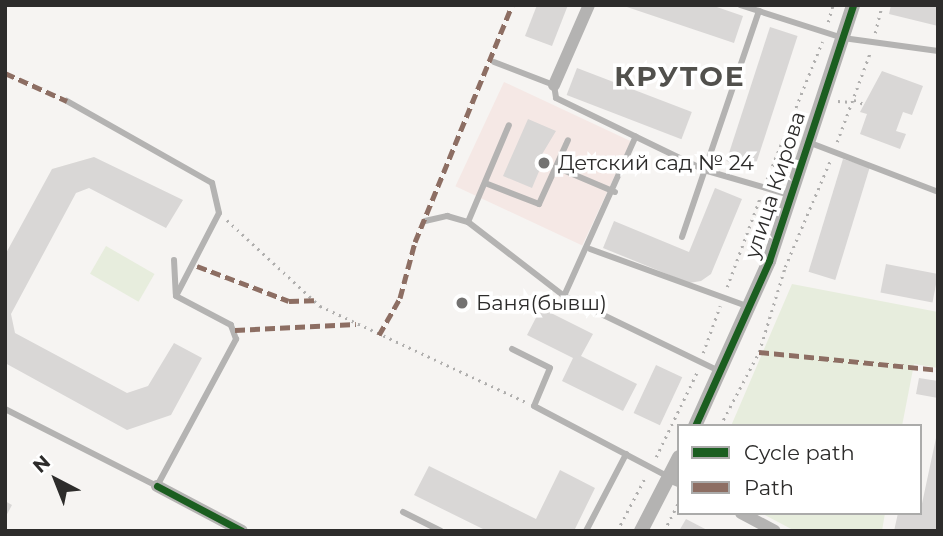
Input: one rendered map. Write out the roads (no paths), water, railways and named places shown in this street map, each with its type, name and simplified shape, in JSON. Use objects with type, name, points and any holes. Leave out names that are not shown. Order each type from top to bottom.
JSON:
[{"type":"street","points":[[554,85],[589,5]]},
{"type":"street","name":"улица Кирова","points":[[696,424],[750,307],[808,142],[852,5]]},
{"type":"street","points":[[641,531],[674,479]]},
{"type":"street","points":[[157,486],[242,531]]},
{"type":"street","points":[[745,515],[775,531]]},
{"type":"lane","points":[[740,5],[843,38],[938,51]]},
{"type":"lane","points":[[681,237],[759,11]]},
{"type":"lane","points":[[494,62],[554,85],[556,98],[704,170],[790,195]]},
{"type":"lane","points":[[67,101],[212,183],[219,213],[176,296]]},
{"type":"lane","points":[[468,222],[509,125]]},
{"type":"lane","points":[[564,296],[590,248],[636,136]]},
{"type":"lane","points":[[485,183],[539,204],[568,139]]},
{"type":"lane","points":[[808,142],[938,192]]},
{"type":"lane","points":[[556,167],[615,192]]},
{"type":"lane","points":[[425,221],[447,216],[468,222],[564,296],[721,372]]},
{"type":"lane","points":[[590,248],[750,307]]},
{"type":"lane","points":[[174,260],[176,296]]},
{"type":"lane","points":[[5,409],[157,486],[236,339],[231,325],[176,296]]},
{"type":"lane","points":[[512,349],[550,368],[534,406],[674,479]]},
{"type":"lane","points":[[586,531],[626,454]]},
{"type":"lane","points":[[403,512],[441,531]]},
{"type":"place","name":"Детский сад № 24","points":[[544,163]]},
{"type":"place","name":"Баня(бывш)","points":[[462,303]]},
{"type":"district","name":"КРУТОЕ","points":[[680,76]]}]
